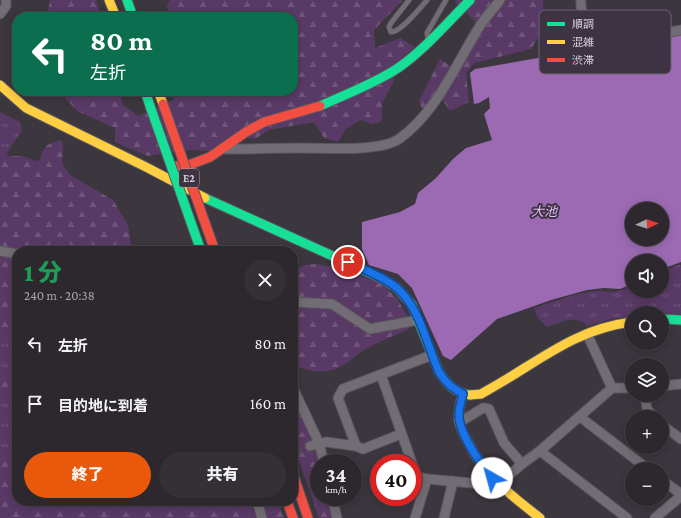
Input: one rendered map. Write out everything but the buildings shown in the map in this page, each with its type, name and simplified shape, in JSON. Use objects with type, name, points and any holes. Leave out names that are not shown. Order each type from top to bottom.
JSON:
[{"type":"main road","points":[[109,0],[114,12]]},
{"type":"main road","points":[[114,0],[118,12]]},
{"type":"main road","points":[[127,0],[131,12]]},
{"type":"main road","points":[[146,167],[150,164],[175,166],[195,164],[210,158],[224,149],[243,133],[257,125],[272,119],[320,106],[378,80],[399,67],[428,42],[470,0]]},
{"type":"main road","points":[[0,85],[18,102],[34,112],[211,201],[381,278],[397,288],[412,305],[439,372],[445,382],[463,394],[482,394],[542,357],[588,334],[611,326],[625,323]]},
{"type":"main road","name":"E2","points":[[147,96],[199,246]]},
{"type":"main road","name":"E2","points":[[160,96],[213,246]]},
{"type":"main road","points":[[669,319],[681,320]]},
{"type":"main road","points":[[463,394],[459,417],[471,449],[481,465],[492,478],[540,518]]},
{"type":"main road","points":[[298,489],[308,518]]},
{"type":"main road","points":[[288,506],[292,518]]},
{"type":"street","points":[[0,14],[6,6],[6,0]]},
{"type":"street","points":[[224,149],[358,148],[383,145],[398,140],[416,125],[428,111],[479,26],[500,0]]},
{"type":"street","points":[[581,0],[582,10]]},
{"type":"street","points":[[671,32],[681,30]]},
{"type":"street","points":[[0,251],[12,253]]},
{"type":"street","points":[[298,302],[332,304],[370,329],[418,320]]},
{"type":"street","points":[[588,334],[612,388]]},
{"type":"street","points":[[356,446],[338,398],[343,389],[432,355]]},
{"type":"street","points":[[381,375],[408,454]]},
{"type":"street","points":[[669,385],[681,384]]},
{"type":"street","points":[[500,486],[502,481],[541,450],[612,388],[625,388]]},
{"type":"street","points":[[298,401],[320,454]]},
{"type":"street","points":[[460,422],[483,408],[489,409],[504,443],[522,464]]},
{"type":"street","points":[[581,416],[584,420],[639,462]]},
{"type":"street","points":[[669,430],[681,439]]},
{"type":"street","points":[[315,445],[326,442],[356,446],[363,449],[401,434]]},
{"type":"street","points":[[541,450],[544,454],[627,518]]},
{"type":"street","points":[[422,478],[482,484],[488,482],[492,478]]},
{"type":"street","points":[[415,518],[427,479]]},
{"type":"street","points":[[444,518],[453,481]]},
{"type":"street","points":[[655,518],[681,496],[669,485]]},
{"type":"street","points":[[258,506],[262,518]]},
{"type":"street","points":[[334,506],[337,518]]},
{"type":"lane","points":[[409,0],[391,23],[389,28],[391,32],[394,32],[401,27],[427,0]]},
{"type":"lane","points":[[428,42],[427,33],[446,0]]},
{"type":"green space","points":[[50,0],[96,0],[100,12],[48,12]]},
{"type":"green space","points":[[170,0],[403,0],[374,30],[375,48],[400,38],[415,47],[391,67],[394,81],[382,103],[382,121],[373,124],[360,120],[346,129],[338,142],[324,138],[314,122],[269,130],[255,139],[233,135],[209,151],[190,150],[148,156],[115,142],[115,128],[77,111],[64,96],[121,96],[123,105],[138,116],[174,100],[174,96],[298,96],[298,12],[168,12],[167,5]]},
{"type":"green space","points":[[456,0],[543,0],[543,10],[539,10],[539,36],[531,49],[474,63],[466,73],[469,102],[450,111],[437,92],[423,111],[419,101],[440,59],[452,67],[477,24],[461,7],[455,3]]},
{"type":"green space","points":[[0,112],[20,122],[22,131],[6,156],[0,157]]},
{"type":"green space","points":[[61,140],[63,145],[62,163],[70,175],[113,200],[128,225],[131,246],[12,246],[12,337],[10,332],[0,328],[0,156],[23,156],[35,161],[40,160],[45,148],[52,142]]},
{"type":"green space","points":[[315,264],[335,267],[380,283],[397,298],[410,321],[410,326],[407,330],[364,350],[338,368],[325,371],[312,371],[298,367],[298,269],[304,265]]},
{"type":"green space","points":[[681,265],[681,314],[669,314],[669,306],[625,306],[625,317],[614,318],[588,326],[577,320],[568,320],[547,327],[537,317],[534,308],[577,294],[598,291],[614,292],[625,289],[625,298],[669,298],[669,269]]},
{"type":"green space","points":[[0,281],[12,313],[12,449],[0,450]]},
{"type":"green space","points":[[12,349],[12,401],[0,395],[0,378],[7,368]]},
{"type":"green space","points":[[298,405],[318,454],[310,454],[310,492],[298,457]]},
{"type":"green space","points":[[12,442],[12,506],[252,506],[256,518],[0,518],[0,446],[8,447]]},
{"type":"green space","points":[[262,506],[280,506],[284,518],[265,518]]},
{"type":"green space","points":[[315,506],[331,506],[334,518],[319,518]]},
{"type":"water","name":"大池","points":[[681,33],[681,262],[669,266],[669,254],[625,254],[625,287],[620,289],[604,288],[587,290],[551,300],[497,319],[451,360],[443,356],[412,288],[398,274],[369,265],[362,249],[362,222],[400,212],[415,204],[418,193],[436,178],[453,159],[466,148],[492,140],[484,114],[490,108],[489,97],[479,103],[474,104],[470,73],[475,69],[539,58],[539,74],[671,74],[671,35]]},
{"type":"tunnel","points":[[298,450],[310,446]]},
{"type":"traffic: fast","points":[[127,0],[131,12]]},
{"type":"traffic: fast","points":[[320,106],[370,84],[389,74],[408,61],[427,44],[470,0]]},
{"type":"traffic: fast","points":[[147,96],[151,109]]},
{"type":"traffic: fast","points":[[151,109],[199,246]]},
{"type":"traffic: fast","points":[[205,198],[381,278],[397,288],[412,305],[439,372],[456,390],[470,395]]},
{"type":"traffic: fast","points":[[669,319],[681,320]]},
{"type":"traffic: slow","points":[[109,0],[114,12]]},
{"type":"traffic: slow","points":[[0,85],[12,96]]},
{"type":"traffic: slow","points":[[12,96],[26,108],[205,198]]},
{"type":"traffic: slow","points":[[160,96],[163,104]]},
{"type":"traffic: slow","points":[[470,395],[481,394],[574,339],[611,326],[625,323]]},
{"type":"traffic: slow","points":[[463,394],[459,421],[475,455],[500,485],[540,518]]},
{"type":"traffic: jam","points":[[163,104],[213,246]]},
{"type":"traffic: jam","points":[[176,166],[189,165],[210,157],[246,132],[264,122],[320,106]]},
{"type":"traffic: jam","points":[[298,489],[308,518]]},
{"type":"traffic: jam","points":[[289,506],[293,518]]},
{"type":"route","points":[[348,262],[381,278],[397,288],[412,305],[439,372],[445,382],[463,394],[459,417],[460,422],[471,449],[481,465],[492,478]]}]
